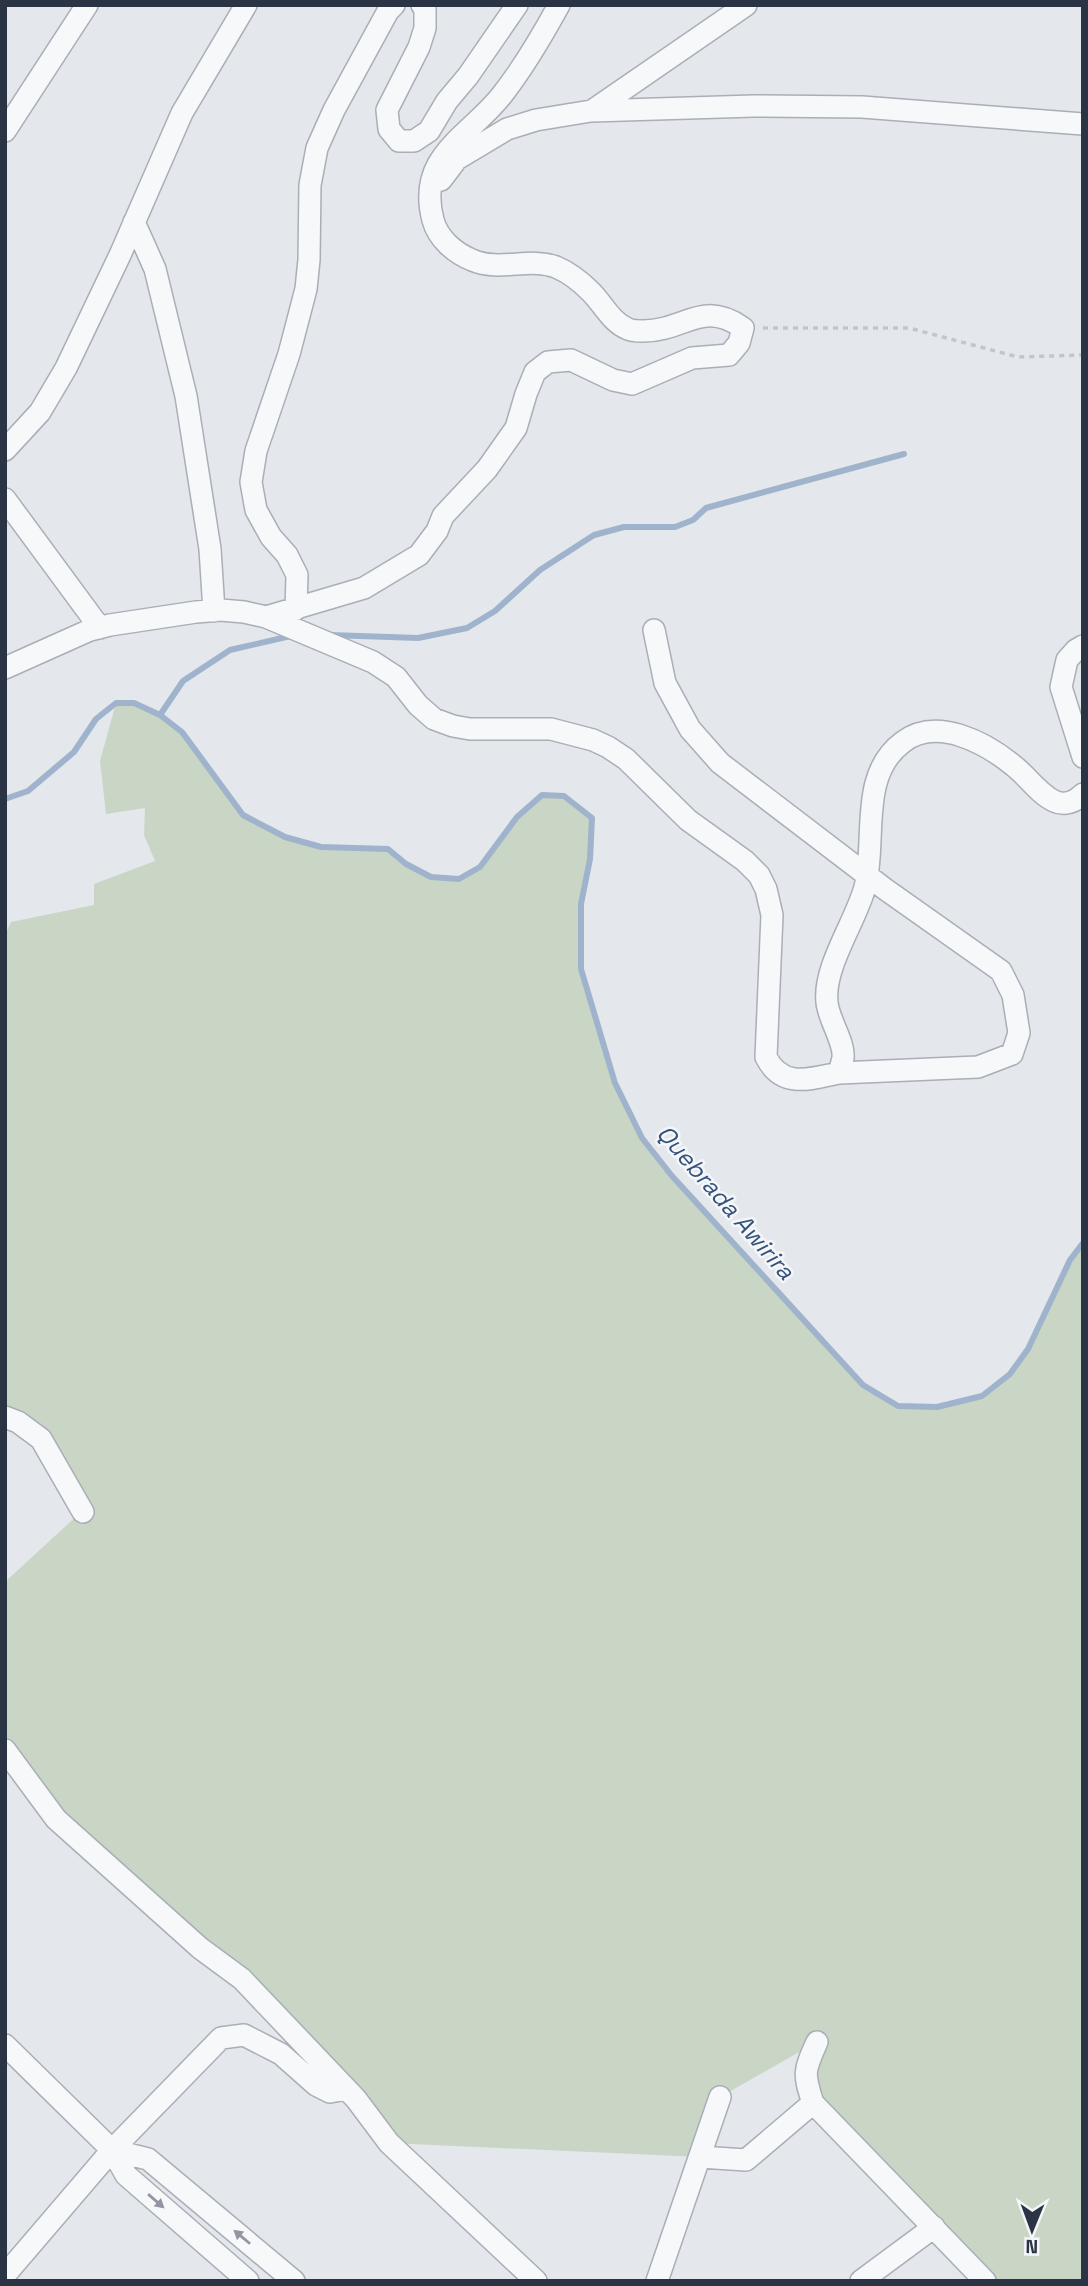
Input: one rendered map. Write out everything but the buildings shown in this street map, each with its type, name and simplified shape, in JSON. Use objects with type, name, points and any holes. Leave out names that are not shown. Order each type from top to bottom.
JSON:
[{"type":"street","points":[[5,131],[87,5]]},
{"type":"street","points":[[5,450],[40,412],[66,368],[120,255],[181,113],[246,5]]},
{"type":"street","points":[[296,609],[297,575],[256,510],[251,482],[256,451],[289,354],[306,289],[310,184],[317,149],[334,110],[388,11],[394,5]]},
{"type":"street","points":[[422,5],[425,8],[425,29],[419,47],[387,110],[389,129],[400,141],[414,141],[429,131],[447,101],[468,76],[517,5]]},
{"type":"street","points":[[266,617],[364,588],[419,555],[437,531],[443,516],[487,468],[516,428],[535,372],[548,362],[571,360],[613,380],[632,384],[692,358],[729,355],[740,343],[743,328],[728,318],[716,316],[694,318],[657,331],[629,330],[612,319],[590,292],[555,267],[534,264],[506,266],[474,261],[452,249],[435,230],[429,205],[431,178],[448,148],[502,96],[534,50],[559,5]]},
{"type":"street","points":[[591,111],[746,5]]},
{"type":"street","points":[[430,195],[457,159],[507,129],[536,120],[591,111],[754,106],[862,107],[1083,124]]},
{"type":"street","points":[[134,222],[155,269],[186,396],[210,549],[214,611]]},
{"type":"street","points":[[5,499],[100,628]]},
{"type":"street","points":[[5,668],[100,628],[178,614],[244,612],[266,617],[373,662],[396,677],[418,705],[434,719],[453,726],[470,729],[551,729],[593,740],[626,759],[688,820],[746,861],[759,875],[766,889],[772,915],[766,1057],[777,1073],[786,1078],[800,1080],[839,1073],[978,1067],[1012,1054],[1019,1033],[1013,995],[1001,971],[866,875],[720,763],[690,729],[665,683],[654,630]]},
{"type":"street","points":[[1083,646],[1067,660],[1060,688],[1083,757]]},
{"type":"street","points":[[839,1073],[844,1055],[827,1003],[828,979],[865,886],[873,794],[892,751],[905,740],[920,734],[954,734],[976,741],[1014,766],[1055,802],[1076,801],[1083,794]]},
{"type":"street","points":[[5,1416],[41,1439],[83,1511]]},
{"type":"street","points":[[5,1749],[56,1819],[200,1948],[242,1979],[346,2089],[389,2143],[536,2281]]},
{"type":"street","points":[[5,2275],[112,2150],[220,2038],[244,2035],[281,2054],[316,2085],[330,2092],[346,2089]]},
{"type":"street","points":[[817,2042],[806,2066],[805,2079],[813,2103],[985,2281]]},
{"type":"street","points":[[5,2045],[112,2150],[126,2175],[248,2281]]},
{"type":"street","points":[[657,2281],[720,2097]]},
{"type":"street","points":[[699,2157],[746,2160],[813,2103]]},
{"type":"street","points":[[112,2150],[148,2159],[294,2281]]},
{"type":"street","points":[[861,2281],[934,2227]]},
{"type":"path","points":[[743,328],[909,328],[1018,357],[1083,355]]},
{"type":"green space","points":[[116,703],[134,703],[160,715],[182,732],[243,815],[285,837],[321,847],[388,849],[406,864],[431,877],[459,879],[480,867],[517,817],[541,795],[564,796],[592,818],[590,859],[581,904],[581,969],[615,1083],[642,1138],[672,1176],[863,1385],[898,1406],[937,1407],[982,1396],[1010,1374],[1028,1349],[1070,1260],[1083,1243],[1083,2281],[985,2281],[813,2103],[815,2043],[720,2097],[700,2157],[389,2143],[356,2099],[56,1819],[8,1753],[5,1720],[5,1582],[82,1511],[41,1439],[5,1417],[5,935],[11,922],[94,905],[94,884],[155,861],[144,835],[145,808],[106,814],[100,761]]},
{"type":"waterway","points":[[330,635],[418,638],[467,628],[495,611],[540,570],[594,535],[624,527],[675,527],[693,520],[706,508],[904,454]]},
{"type":"waterway","points":[[160,715],[183,681],[230,650],[295,635]]},
{"type":"waterway","name":"Quebrada Awirira","points":[[5,799],[28,791],[74,752],[96,719],[116,703],[134,703],[160,715],[182,732],[243,815],[285,837],[321,847],[388,849],[406,864],[431,877],[459,879],[480,867],[517,817],[542,795],[564,796],[592,818],[590,859],[581,904],[581,969],[615,1083],[642,1138],[672,1176],[863,1385],[898,1406],[937,1407],[982,1396],[1010,1374],[1028,1349],[1070,1260],[1083,1243]]}]
